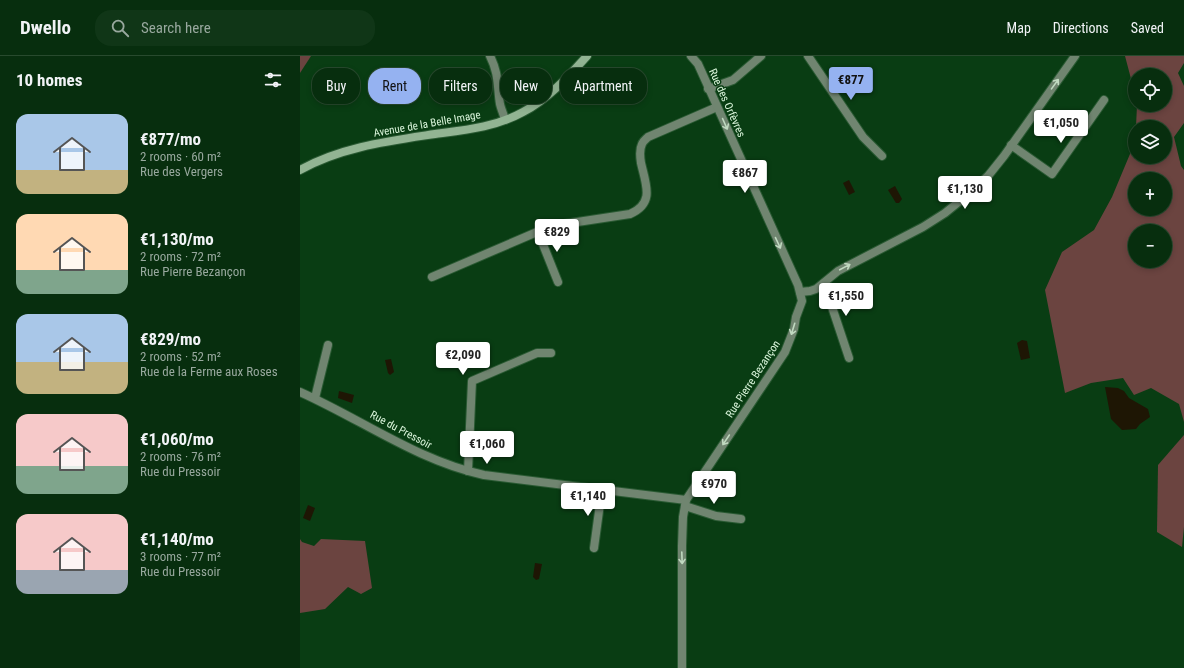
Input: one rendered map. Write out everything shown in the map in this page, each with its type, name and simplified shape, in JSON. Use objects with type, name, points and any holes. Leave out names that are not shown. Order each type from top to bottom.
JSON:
[{"type":"street","points":[[490,56],[495,65],[499,83],[500,104],[505,120]]},
{"type":"street","name":"Avenue de la Belle Image","points":[[300,170],[338,154],[364,146],[392,140],[475,129],[505,120],[523,112],[545,98],[570,75],[587,56]]},
{"type":"street","name":"Rue des Orfèvres","points":[[691,56],[698,64],[800,292]]},
{"type":"street","points":[[708,89],[733,80],[761,56]]},
{"type":"street","points":[[808,56],[863,137],[882,156]]},
{"type":"street","points":[[800,292],[810,292],[816,289],[838,272],[923,227],[945,213],[972,192],[988,176],[1075,56]]},
{"type":"street","points":[[1011,145],[1052,174],[1104,100]]},
{"type":"street","points":[[432,277],[559,224],[630,214],[638,211],[646,202],[647,192],[640,157],[642,144],[648,137],[717,107]]},
{"type":"street","points":[[538,232],[558,282]]},
{"type":"street","points":[[824,283],[849,358]]},
{"type":"street","name":"Rue Pierre Bezançon","points":[[682,668],[682,546],[686,503],[785,352],[794,329],[796,316],[802,301],[800,292]]},
{"type":"street","points":[[315,398],[328,345]]},
{"type":"street","points":[[468,471],[472,381],[538,353],[551,353]]},
{"type":"street","name":"Rue du Pressoir","points":[[300,392],[315,398],[425,456],[468,471],[484,475],[602,489],[686,503],[716,516],[740,519]]},
{"type":"street","points":[[594,548],[602,489]]},
{"type":"shaded area","points":[[300,56],[311,56],[300,73]]},
{"type":"shaded area","points":[[1125,56],[1184,56],[1184,63],[1178,73],[1184,86],[1184,123],[1174,137],[1181,166],[1184,170],[1184,422],[1179,404],[1151,388],[1134,395],[1123,378],[1091,383],[1065,393],[1045,290],[1062,252],[1094,230],[1112,197],[1128,159],[1128,164],[1172,164],[1172,120],[1136,120],[1137,112],[1172,112],[1172,68],[1128,68]]},
{"type":"shaded area","points":[[849,180],[855,192],[849,195],[843,183]]},
{"type":"shaded area","points":[[895,186],[902,199],[899,203],[896,203],[888,190]]},
{"type":"shaded area","points":[[1022,340],[1027,341],[1030,358],[1021,360],[1017,343]]},
{"type":"shaded area","points":[[391,359],[394,372],[390,375],[388,373],[385,360]]},
{"type":"shaded area","points":[[1105,387],[1118,388],[1124,391],[1129,398],[1148,409],[1150,417],[1136,429],[1122,430],[1111,419]]},
{"type":"shaded area","points":[[339,391],[354,395],[352,403],[338,398]]},
{"type":"shaded area","points":[[1184,435],[1184,527],[1182,547],[1157,532],[1158,465]]},
{"type":"shaded area","points":[[308,505],[315,508],[310,521],[303,518]]},
{"type":"shaded area","points":[[300,539],[302,542],[314,546],[321,539],[365,541],[372,588],[361,594],[348,587],[325,609],[300,613]]},
{"type":"shaded area","points":[[535,563],[542,564],[539,579],[536,580],[533,577]]}]
